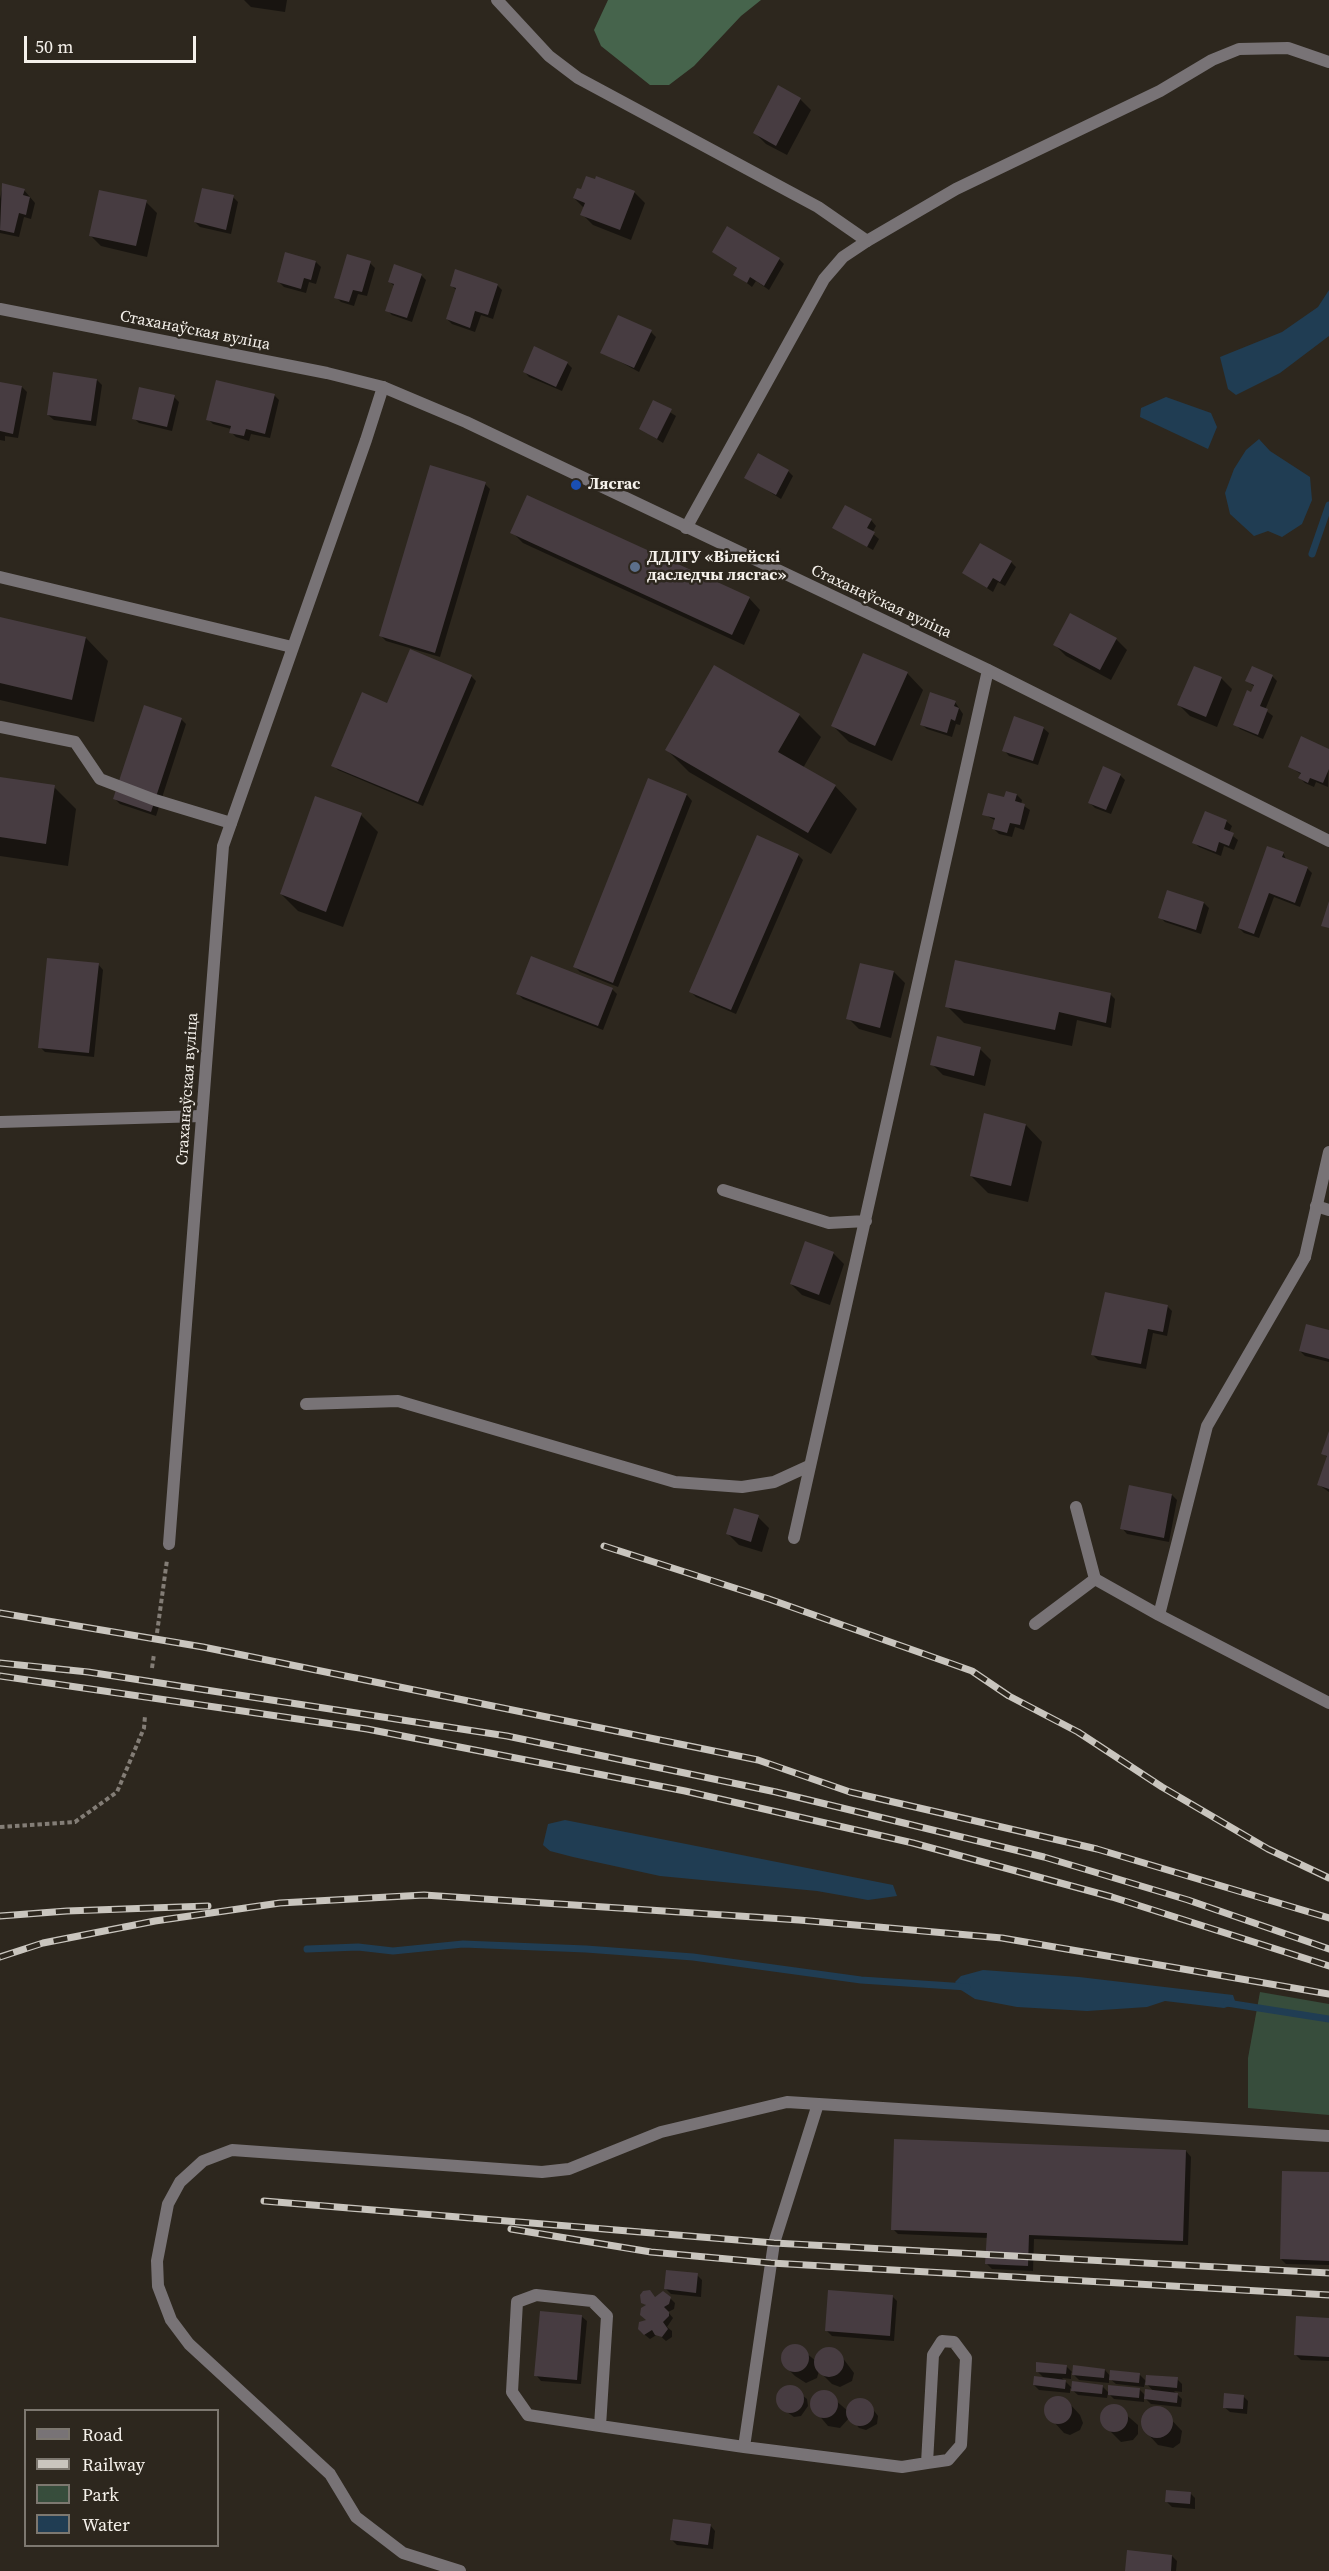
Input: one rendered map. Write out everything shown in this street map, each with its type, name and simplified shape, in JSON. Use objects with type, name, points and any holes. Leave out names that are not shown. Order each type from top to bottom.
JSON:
[{"type":"street","points":[[496,0],[549,56],[578,78],[818,207],[867,240]]},
{"type":"street","points":[[686,528],[812,298],[834,267],[867,240],[956,189],[1160,91],[1212,60],[1239,49],[1288,48],[1329,62]]},
{"type":"street","name":"Стаханаўская вуліца","points":[[0,309],[327,373],[383,387],[466,422],[988,670],[1329,841]]},
{"type":"street","name":"Стаханаўская вуліца","points":[[169,1544],[223,846],[383,387]]},
{"type":"street","points":[[0,577],[292,647]]},
{"type":"street","points":[[794,1538],[988,670]]},
{"type":"street","points":[[0,727],[75,742],[100,778],[155,800],[231,823]]},
{"type":"street","points":[[0,1122],[202,1116]]},
{"type":"street","points":[[1159,1615],[1207,1426],[1305,1257],[1329,1152]]},
{"type":"street","points":[[723,1190],[830,1223],[866,1221]]},
{"type":"street","points":[[1316,1206],[1329,1210]]},
{"type":"street","points":[[306,1404],[398,1401],[675,1482],[742,1487],[774,1482],[809,1466]]},
{"type":"street","points":[[1076,1507],[1095,1579],[1159,1615],[1329,1702]]},
{"type":"street","points":[[1035,1624],[1095,1579]]},
{"type":"street","points":[[460,2571],[403,2553],[356,2517],[330,2474],[189,2344],[171,2320],[158,2286],[157,2261],[168,2204],[180,2182],[203,2161],[232,2150],[542,2172],[570,2169],[661,2132],[787,2103],[1329,2136]]},
{"type":"street","points":[[744,2447],[774,2243],[818,2104]]},
{"type":"street","points":[[600,2426],[607,2316],[592,2301],[536,2295],[517,2302],[512,2392],[528,2415],[600,2426],[744,2447],[902,2467],[948,2460],[961,2445],[966,2358],[954,2342],[942,2341],[933,2355],[927,2463]]},
{"type":"path","points":[[157,1632],[169,1544]]},
{"type":"path","points":[[152,1668],[154,1654]]},
{"type":"path","points":[[0,1827],[75,1822],[117,1792],[144,1728],[146,1716]]},
{"type":"green space","points":[[608,0],[761,0],[741,16],[694,66],[669,85],[650,85],[601,46],[594,30]]},
{"type":"green space","points":[[1260,1992],[1329,2004],[1329,2115],[1248,2108],[1248,2058]]},
{"type":"water","points":[[1329,290],[1329,336],[1280,373],[1236,395],[1228,389],[1220,357],[1282,332],[1318,307]]},
{"type":"water","points":[[1166,397],[1211,413],[1217,427],[1208,449],[1140,417],[1141,408]]},
{"type":"water","points":[[1259,439],[1270,451],[1310,477],[1312,500],[1302,524],[1282,537],[1268,531],[1254,536],[1230,514],[1225,493],[1234,469],[1246,450]]},
{"type":"water","points":[[565,1820],[893,1885],[897,1896],[868,1900],[817,1891],[660,1876],[550,1851],[543,1845],[548,1824]]},
{"type":"water","points":[[983,1970],[1079,1977],[1233,1995],[1236,2004],[1224,2008],[1165,2001],[1147,2007],[1087,2011],[1017,2007],[975,1999],[961,1990],[955,1982],[961,1976]]},
{"type":"building","points":[[778,85],[801,98],[776,146],[753,133]]},
{"type":"building","points":[[586,176],[595,179],[596,176],[635,191],[620,230],[580,215],[585,203],[573,198],[577,188],[581,189]]},
{"type":"building","points":[[2,183],[25,189],[23,195],[30,197],[26,215],[19,213],[14,233],[0,230]]},
{"type":"building","points":[[202,188],[234,195],[226,230],[194,222]]},
{"type":"building","points":[[99,190],[147,200],[136,246],[89,236]]},
{"type":"building","points":[[727,226],[780,258],[764,286],[750,277],[747,283],[733,275],[737,268],[712,252]]},
{"type":"building","points":[[285,252],[316,261],[311,280],[304,278],[301,289],[277,282]]},
{"type":"building","points":[[347,254],[371,261],[362,292],[353,290],[349,302],[334,298]]},
{"type":"building","points":[[394,264],[422,274],[407,318],[385,311],[394,284],[388,282]]},
{"type":"building","points":[[455,269],[498,284],[488,315],[475,311],[470,328],[446,319],[456,288],[450,286]]},
{"type":"building","points":[[618,315],[652,330],[634,368],[600,353]]},
{"type":"building","points":[[534,346],[568,362],[556,387],[523,372]]},
{"type":"building","points":[[53,372],[97,379],[91,421],[47,415]]},
{"type":"building","points":[[216,380],[275,394],[265,434],[246,429],[244,436],[229,433],[231,426],[206,420]]},
{"type":"building","points":[[0,382],[22,386],[13,434],[0,431]]},
{"type":"building","points":[[139,387],[175,395],[167,427],[132,419]]},
{"type":"building","points":[[653,400],[672,409],[657,439],[639,429]]},
{"type":"building","points":[[758,453],[789,470],[776,495],[744,478]]},
{"type":"building","points":[[430,465],[486,482],[435,653],[379,636]]},
{"type":"building","name":"ДДЛГУ «Вілейскі даследчы лясгас»","points":[[527,495],[750,597],[732,635],[510,533]]},
{"type":"building","points":[[845,505],[872,519],[867,528],[875,532],[867,547],[832,528]]},
{"type":"building","points":[[980,543],[1012,561],[1000,582],[993,578],[987,588],[962,573]]},
{"type":"building","points":[[1070,613],[1117,638],[1100,670],[1053,645]]},
{"type":"building","points":[[0,617],[86,637],[72,700],[0,683]]},
{"type":"building","points":[[410,649],[472,675],[418,802],[331,766],[362,692],[387,703]]},
{"type":"building","points":[[863,653],[908,672],[875,746],[831,726]]},
{"type":"building","points":[[714,665],[800,714],[778,752],[836,785],[808,833],[665,750]]},
{"type":"building","points":[[1194,666],[1222,677],[1206,717],[1177,705]]},
{"type":"building","points":[[1252,666],[1273,675],[1260,706],[1268,709],[1258,735],[1233,725],[1247,690],[1251,692],[1254,685],[1245,681]]},
{"type":"building","points":[[930,692],[956,701],[954,706],[959,708],[955,721],[951,719],[947,733],[920,725]]},
{"type":"building","points":[[144,705],[182,718],[151,812],[113,799]]},
{"type":"building","points":[[1014,716],[1044,727],[1033,761],[1002,751]]},
{"type":"building","points":[[1301,736],[1329,749],[1329,769],[1323,783],[1310,778],[1308,783],[1298,778],[1301,773],[1288,767]]},
{"type":"building","points":[[1103,766],[1121,774],[1106,810],[1088,803]]},
{"type":"building","points":[[0,777],[55,785],[46,844],[0,837]]},
{"type":"building","points":[[648,778],[687,794],[613,983],[573,967]]},
{"type":"building","points":[[1006,791],[1017,794],[1015,801],[1025,804],[1020,825],[1010,823],[1007,833],[992,829],[995,818],[982,815],[988,793],[1004,797]]},
{"type":"building","points":[[315,796],[362,813],[326,912],[280,894]]},
{"type":"building","points":[[1205,811],[1227,820],[1224,829],[1234,833],[1229,846],[1219,842],[1216,852],[1192,843]]},
{"type":"building","points":[[757,835],[799,854],[731,1010],[689,992]]},
{"type":"building","points":[[1267,846],[1284,852],[1282,857],[1308,867],[1295,903],[1269,893],[1254,934],[1238,928]]},
{"type":"building","points":[[1167,890],[1204,902],[1196,930],[1158,918]]},
{"type":"building","points":[[1329,901],[1329,928],[1321,926]]},
{"type":"building","points":[[531,956],[613,988],[598,1026],[516,994]]},
{"type":"building","points":[[47,958],[99,963],[89,1053],[38,1048]]},
{"type":"building","points":[[955,960],[1111,993],[1106,1023],[1059,1012],[1055,1030],[945,1007]]},
{"type":"building","points":[[860,963],[894,971],[880,1028],[846,1019]]},
{"type":"building","points":[[937,1036],[981,1047],[974,1076],[930,1065]]},
{"type":"building","points":[[984,1113],[1026,1124],[1011,1186],[970,1176]]},
{"type":"building","points":[[805,1241],[834,1252],[819,1295],[790,1284]]},
{"type":"building","points":[[1105,1292],[1168,1305],[1163,1332],[1148,1329],[1141,1364],[1091,1355]]},
{"type":"building","points":[[1306,1324],[1329,1330],[1329,1359],[1299,1351]]},
{"type":"building","points":[[1329,1431],[1329,1489],[1317,1485],[1327,1456],[1321,1454]]},
{"type":"building","points":[[1129,1485],[1172,1494],[1164,1538],[1120,1529]]},
{"type":"building","points":[[734,1508],[759,1515],[751,1542],[726,1534]]},
{"type":"building","points":[[894,2139],[1186,2150],[1183,2241],[1029,2235],[1028,2266],[985,2264],[987,2233],[891,2230]]},
{"type":"building","points":[[1282,2171],[1329,2172],[1329,2261],[1280,2259]]},
{"type":"building","points":[[666,2270],[698,2273],[696,2293],[664,2289]]},
{"type":"building","points":[[650,2290],[655,2297],[663,2291],[671,2297],[669,2304],[664,2307],[669,2312],[669,2316],[663,2322],[668,2329],[662,2337],[655,2335],[652,2330],[644,2335],[638,2329],[639,2322],[646,2320],[640,2315],[641,2308],[646,2305],[641,2303],[640,2295],[643,2291]]},
{"type":"building","points":[[828,2290],[893,2295],[890,2336],[825,2331]]},
{"type":"building","points":[[540,2311],[582,2315],[577,2380],[534,2376]]},
{"type":"building","points":[[1296,2316],[1329,2318],[1329,2357],[1294,2355]]},
{"type":"building","points":[[795,2344],[805,2348],[809,2358],[805,2368],[795,2372],[785,2368],[781,2358],[785,2348]]},
{"type":"building","points":[[829,2347],[835,2348],[843,2356],[843,2368],[835,2376],[829,2377],[823,2376],[815,2368],[814,2362],[815,2356],[823,2348]]},
{"type":"building","points":[[1036,2362],[1067,2365],[1066,2374],[1036,2372]]},
{"type":"building","points":[[1073,2365],[1105,2369],[1104,2378],[1072,2375]]},
{"type":"building","points":[[1110,2370],[1140,2373],[1139,2383],[1109,2380]]},
{"type":"building","points":[[1146,2375],[1178,2377],[1177,2388],[1145,2385]]},
{"type":"building","points":[[1034,2376],[1066,2380],[1065,2389],[1033,2385]]},
{"type":"building","points":[[1072,2381],[1103,2385],[1102,2394],[1071,2391]]},
{"type":"building","points":[[790,2385],[800,2389],[804,2399],[800,2409],[790,2413],[780,2409],[776,2399],[780,2389]]},
{"type":"building","points":[[1108,2385],[1140,2388],[1139,2398],[1108,2395]]},
{"type":"building","points":[[1145,2389],[1178,2393],[1177,2403],[1144,2399]]},
{"type":"building","points":[[824,2390],[834,2394],[838,2404],[834,2414],[824,2418],[814,2414],[810,2404],[814,2394]]},
{"type":"building","points":[[1224,2393],[1244,2395],[1243,2409],[1223,2408]]},
{"type":"building","points":[[1058,2396],[1068,2400],[1072,2410],[1068,2420],[1058,2424],[1048,2420],[1044,2410],[1048,2400]]},
{"type":"building","points":[[860,2398],[870,2402],[874,2412],[870,2422],[860,2426],[850,2422],[846,2412],[850,2402]]},
{"type":"building","points":[[1114,2404],[1124,2408],[1128,2418],[1124,2428],[1114,2432],[1104,2428],[1100,2418],[1104,2408]]},
{"type":"building","points":[[1157,2406],[1168,2411],[1173,2422],[1168,2433],[1157,2438],[1146,2433],[1141,2422],[1146,2411]]},
{"type":"building","points":[[1166,2490],[1191,2492],[1190,2504],[1165,2502]]},
{"type":"building","points":[[673,2519],[711,2524],[708,2545],[670,2540]]},
{"type":"building","points":[[1127,2550],[1172,2555],[1171,2571],[1125,2571]]},
{"type":"waterway","points":[[1312,554],[1329,505]]},
{"type":"waterway","points":[[307,1949],[358,1947],[393,1951],[463,1944],[586,1949],[693,1957],[861,1980],[967,1987]]},
{"type":"waterway","points":[[1227,2003],[1329,2019]]},
{"type":"railway","points":[[604,1546],[769,1599],[972,1671],[1009,1696],[1078,1732],[1162,1787],[1268,1849],[1329,1878]]},
{"type":"railway","points":[[0,1613],[203,1647],[758,1760],[850,1792],[1097,1849],[1329,1918]]},
{"type":"railway","points":[[0,1663],[88,1672],[507,1736],[776,1792],[1044,1857],[1188,1900],[1329,1949]]},
{"type":"railway","points":[[0,1676],[367,1729],[685,1791],[913,1843],[1112,1897],[1329,1966]]},
{"type":"railway","points":[[0,1957],[43,1943],[155,1921],[280,1903],[424,1895],[799,1920],[1002,1938],[1329,1994]]},
{"type":"railway","points":[[0,1916],[208,1906]]},
{"type":"railway","points":[[264,2201],[774,2243],[1329,2273]]},
{"type":"railway","points":[[511,2229],[651,2252],[771,2263],[1329,2295]]},
{"type":"place","name":"Лясгас","points":[[576,485]]},
{"type":"place","name":"ДДЛГУ «Вілейскі даследчы лясгас»","points":[[635,567]]}]
